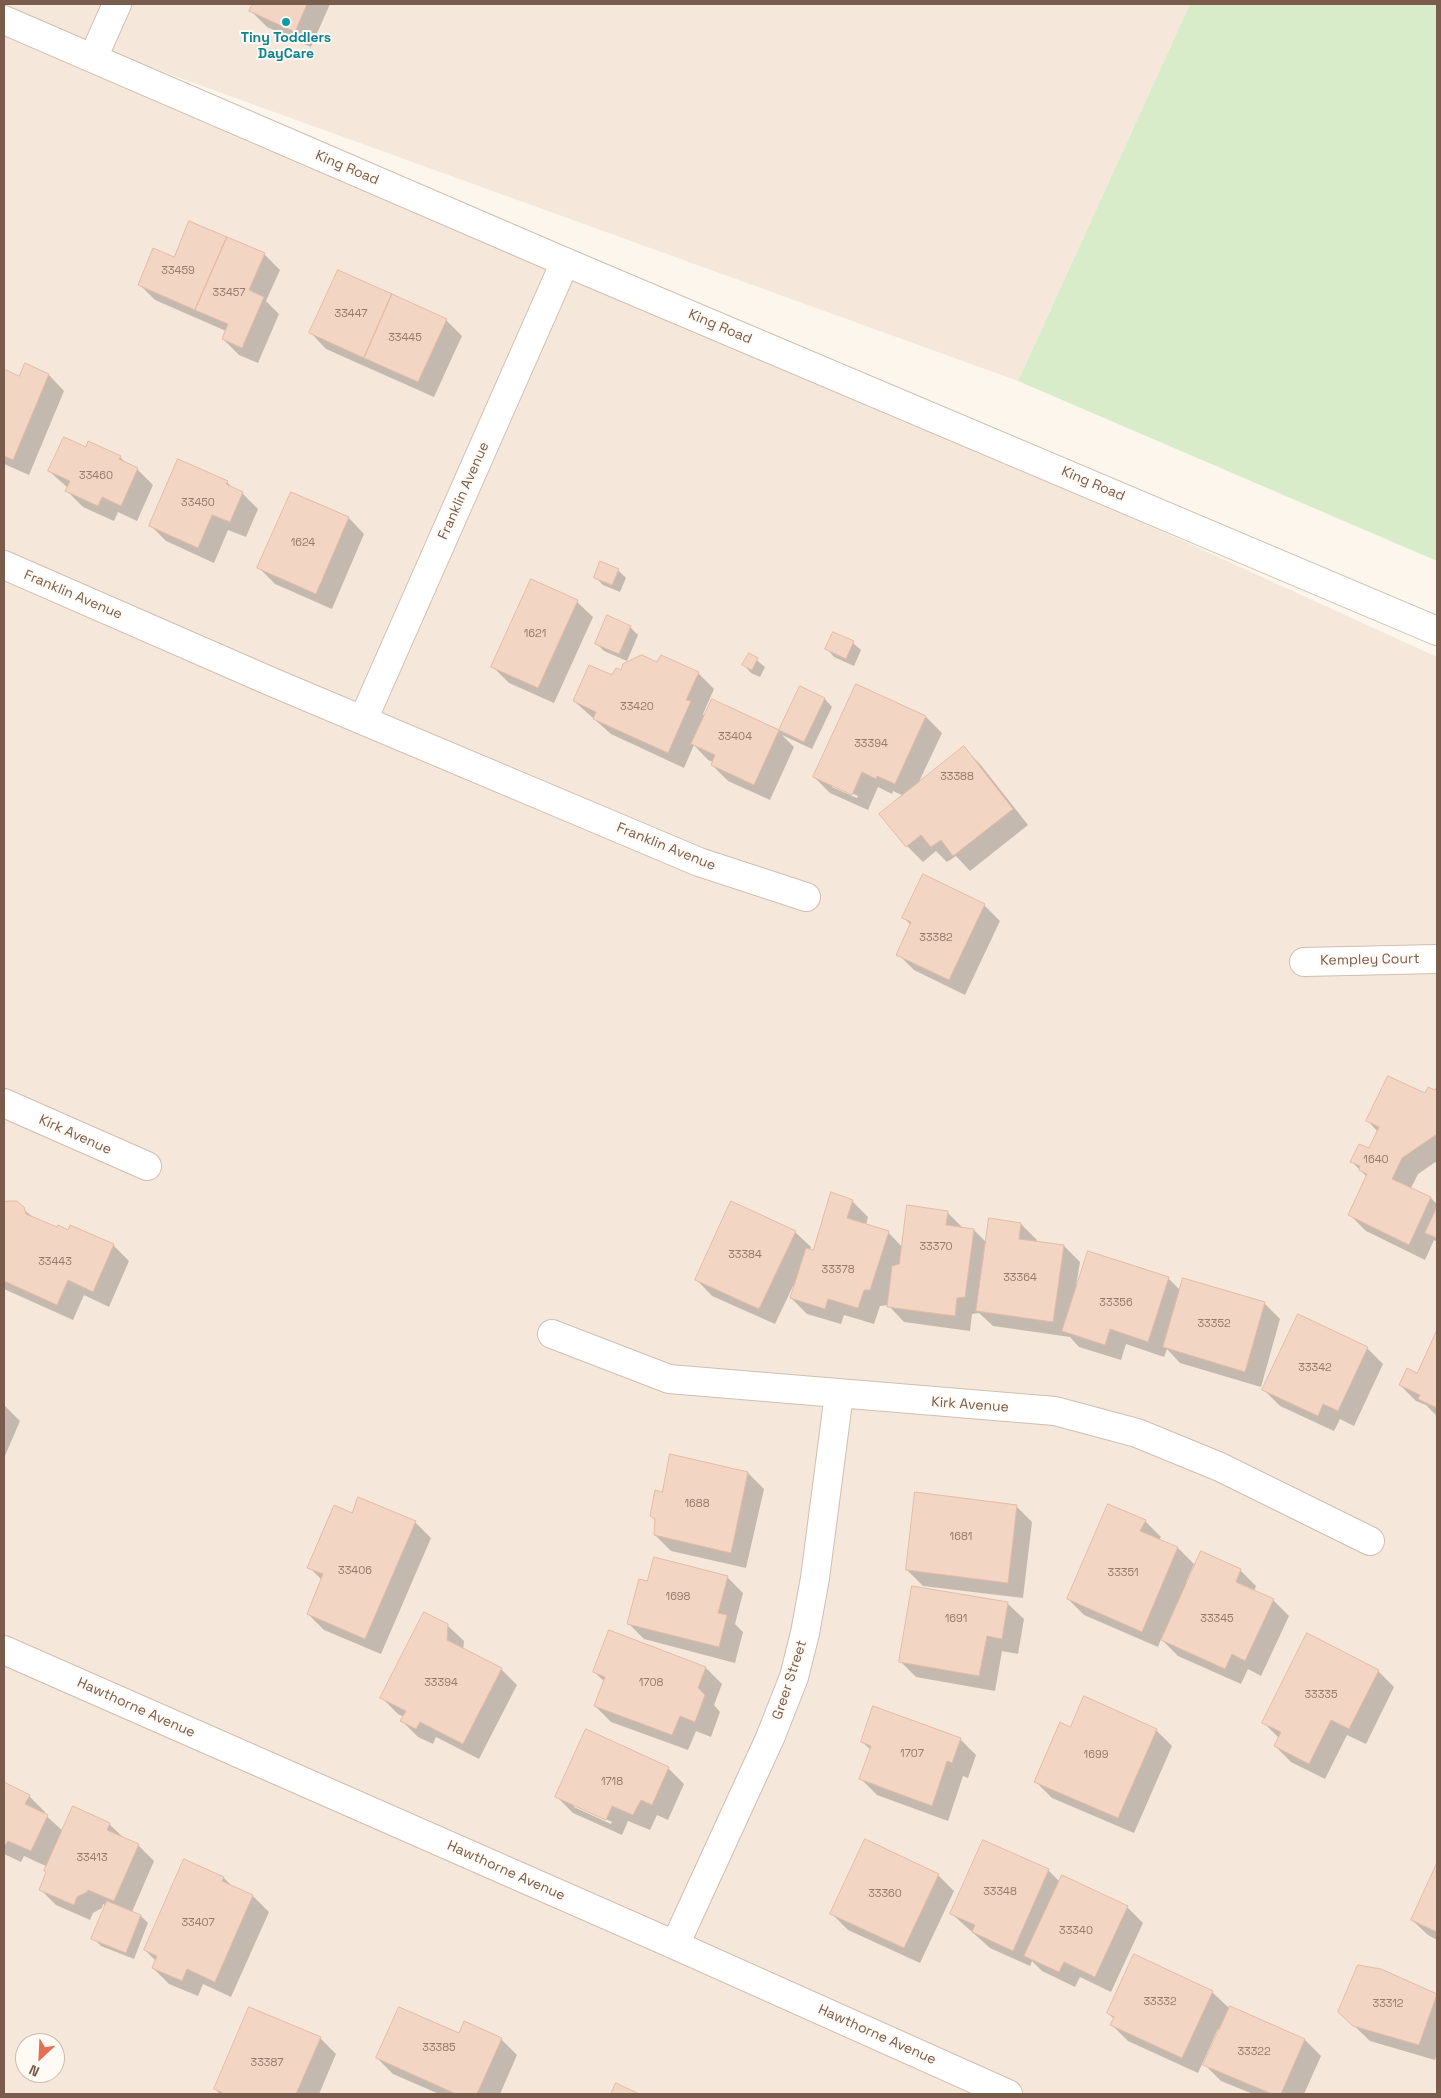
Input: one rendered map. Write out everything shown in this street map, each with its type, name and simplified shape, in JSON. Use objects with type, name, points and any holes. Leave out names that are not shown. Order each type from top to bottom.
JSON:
[{"type":"street","points":[[93,58],[117,4]]},
{"type":"street","name":"King Road","points":[[4,20],[565,262],[1437,631]]},
{"type":"street","name":"Franklin Avenue","points":[[363,720],[565,262]]},
{"type":"street","name":"Franklin Avenue","points":[[4,565],[699,862],[806,898]]},
{"type":"street","name":"Kempley Court","points":[[1304,962],[1437,959]]},
{"type":"street","name":"Kirk Avenue","points":[[4,1104],[147,1166]]},
{"type":"street","name":"Kirk Avenue","points":[[552,1334],[669,1379],[1055,1411],[1137,1433],[1220,1467],[1370,1541]]},
{"type":"street","name":"Greer Street","points":[[675,1945],[770,1738],[794,1677],[805,1634],[815,1578],[839,1394]]},
{"type":"street","name":"Hawthorne Avenue","points":[[4,1650],[675,1945],[1008,2094]]},
{"type":"shaded area","points":[[4,4],[1190,4],[1018,381],[86,44],[4,9]]},
{"type":"shaded area","points":[[4,29],[980,448],[1437,657],[1437,2094],[4,2094]]},
{"type":"green space","points":[[1190,4],[1437,4],[1437,561],[1018,381]]},
{"type":"building","name":"Tiny Toddlers DayCare","points":[[253,4],[307,4],[295,32],[249,11]]},
{"type":"building","points":[[189,221],[227,237],[195,310],[138,285],[153,248],[174,257]]},
{"type":"building","points":[[227,237],[265,253],[249,290],[264,297],[242,348],[222,339],[228,324],[195,310]]},
{"type":"building","points":[[338,270],[392,294],[364,358],[309,333]]},
{"type":"building","points":[[392,294],[447,319],[418,382],[364,358]]},
{"type":"building","points":[[25,363],[49,374],[13,460],[4,456],[4,369],[19,376]]},
{"type":"building","points":[[64,437],[86,447],[88,441],[121,456],[119,459],[138,468],[121,506],[102,497],[98,506],[65,491],[70,481],[48,471]]},
{"type":"building","points":[[178,459],[228,481],[226,484],[243,492],[230,522],[212,515],[198,548],[149,526]]},
{"type":"building","points":[[291,492],[349,517],[316,594],[257,568]]},
{"type":"building","points":[[600,561],[619,569],[612,585],[594,578]]},
{"type":"building","points":[[531,579],[578,600],[538,688],[491,667]]},
{"type":"building","points":[[607,615],[631,626],[619,654],[595,644]]},
{"type":"building","points":[[833,632],[854,641],[846,659],[825,649]]},
{"type":"building","points":[[749,653],[758,658],[752,670],[742,665]]},
{"type":"building","points":[[642,655],[657,662],[661,655],[699,672],[686,700],[691,701],[668,753],[593,719],[596,712],[573,701],[589,665],[612,675],[616,668],[621,670],[623,664]]},
{"type":"building","points":[[856,684],[926,716],[895,784],[877,776],[876,779],[862,772],[852,795],[813,777]]},
{"type":"building","points":[[800,686],[825,698],[804,742],[779,730]]},
{"type":"building","points":[[712,699],[779,730],[754,785],[711,765],[715,755],[691,744]]},
{"type":"building","points":[[964,746],[1013,809],[953,856],[941,840],[931,847],[921,835],[906,847],[879,814]]},
{"type":"building","points":[[923,874],[985,904],[949,980],[896,955],[911,922],[902,918]]},
{"type":"building","points":[[1388,1076],[1425,1093],[1428,1087],[1435,1090],[1437,1086],[1437,1134],[1402,1158],[1392,1179],[1431,1197],[1409,1245],[1348,1215],[1367,1174],[1359,1170],[1360,1166],[1350,1162],[1359,1144],[1369,1148],[1379,1127],[1366,1121]]},
{"type":"building","points":[[831,1192],[853,1200],[847,1218],[889,1231],[870,1290],[864,1290],[858,1308],[828,1299],[825,1309],[790,1298],[806,1248],[813,1250]]},
{"type":"building","points":[[17,1201],[24,1207],[26,1214],[57,1227],[58,1225],[68,1230],[70,1225],[114,1244],[93,1292],[68,1280],[57,1305],[4,1281],[4,1202]]},
{"type":"building","points":[[731,1201],[796,1231],[759,1309],[695,1280]]},
{"type":"building","points":[[907,1205],[948,1211],[946,1225],[974,1229],[965,1297],[957,1298],[955,1316],[887,1307],[892,1266],[899,1264]]},
{"type":"building","points":[[1437,1207],[1437,1238],[1425,1233]]},
{"type":"building","points":[[989,1218],[1021,1223],[1019,1239],[1064,1245],[1053,1322],[976,1311]]},
{"type":"building","points":[[1088,1251],[1169,1277],[1148,1342],[1110,1329],[1105,1345],[1062,1331]]},
{"type":"building","points":[[1183,1278],[1265,1302],[1245,1372],[1163,1347]]},
{"type":"building","points":[[1298,1314],[1368,1347],[1338,1411],[1323,1404],[1318,1416],[1262,1390]]},
{"type":"building","points":[[1437,1330],[1437,1408],[1418,1399],[1420,1395],[1399,1385],[1407,1368],[1417,1373]]},
{"type":"building","points":[[670,1454],[748,1472],[731,1553],[654,1535],[655,1519],[650,1516],[655,1490],[662,1492]]},
{"type":"building","points":[[915,1492],[1017,1505],[1008,1583],[906,1570]]},
{"type":"building","points":[[358,1497],[416,1521],[365,1639],[307,1614],[323,1574],[307,1568],[334,1505],[352,1513]]},
{"type":"building","points":[[1108,1504],[1146,1520],[1140,1531],[1178,1547],[1142,1632],[1067,1599]]},
{"type":"building","points":[[1201,1551],[1241,1569],[1236,1582],[1274,1599],[1245,1661],[1232,1654],[1225,1669],[1161,1640]]},
{"type":"building","points":[[654,1557],[728,1576],[718,1613],[727,1615],[719,1647],[627,1624],[639,1579],[647,1581]]},
{"type":"building","points":[[912,1586],[1008,1602],[1002,1639],[987,1636],[979,1676],[899,1662]]},
{"type":"building","points":[[424,1612],[448,1624],[447,1640],[502,1668],[463,1744],[420,1722],[416,1729],[400,1721],[406,1711],[380,1698]]},
{"type":"building","points":[[609,1630],[706,1667],[698,1688],[705,1695],[695,1722],[680,1716],[672,1735],[594,1706],[605,1677],[593,1672]]},
{"type":"building","points":[[1307,1633],[1379,1670],[1349,1729],[1331,1720],[1309,1764],[1274,1746],[1281,1732],[1262,1723]]},
{"type":"building","points":[[1084,1696],[1157,1729],[1118,1818],[1034,1782],[1060,1722],[1070,1727]]},
{"type":"building","points":[[873,1706],[961,1738],[952,1763],[947,1761],[932,1806],[859,1779],[871,1746],[861,1742]]},
{"type":"building","points":[[586,1729],[669,1767],[652,1805],[641,1800],[633,1815],[612,1806],[606,1820],[555,1797]]},
{"type":"building","points":[[4,1782],[30,1795],[25,1804],[48,1815],[31,1851],[8,1841],[4,1847]]},
{"type":"building","points":[[73,1806],[110,1823],[107,1830],[139,1844],[114,1901],[88,1890],[77,1897],[74,1905],[39,1890],[46,1872],[44,1871]]},
{"type":"building","points":[[865,1839],[939,1874],[904,1948],[830,1914]]},
{"type":"building","points":[[983,1840],[1049,1869],[1013,1951],[972,1932],[975,1925],[950,1914]]},
{"type":"building","points":[[184,1859],[224,1877],[222,1881],[253,1895],[215,1982],[187,1969],[182,1981],[152,1968],[157,1956],[144,1950]]},
{"type":"building","points":[[1437,1863],[1437,1932],[1411,1920]]},
{"type":"building","points":[[1062,1875],[1128,1906],[1095,1977],[1064,1962],[1059,1972],[1024,1956]]},
{"type":"building","points":[[107,1901],[141,1915],[126,1953],[91,1939]]},
{"type":"building","points":[[1134,1954],[1213,1991],[1182,2058],[1110,2025],[1114,2017],[1107,2013]]},
{"type":"building","points":[[1358,1965],[1381,1969],[1437,1994],[1419,2045],[1353,2026],[1338,2012]]},
{"type":"building","points":[[1230,2006],[1305,2039],[1281,2094],[1272,2094],[1203,2065]]},
{"type":"building","points":[[249,2007],[321,2037],[296,2094],[225,2094],[214,2089]]},
{"type":"building","points":[[399,2007],[459,2033],[464,2021],[502,2038],[477,2094],[456,2094],[376,2058]]},
{"type":"building","points":[[616,2083],[639,2094],[611,2094]]},
{"type":"place","name":"Tiny Toddlers DayCare","points":[[286,22]]}]
